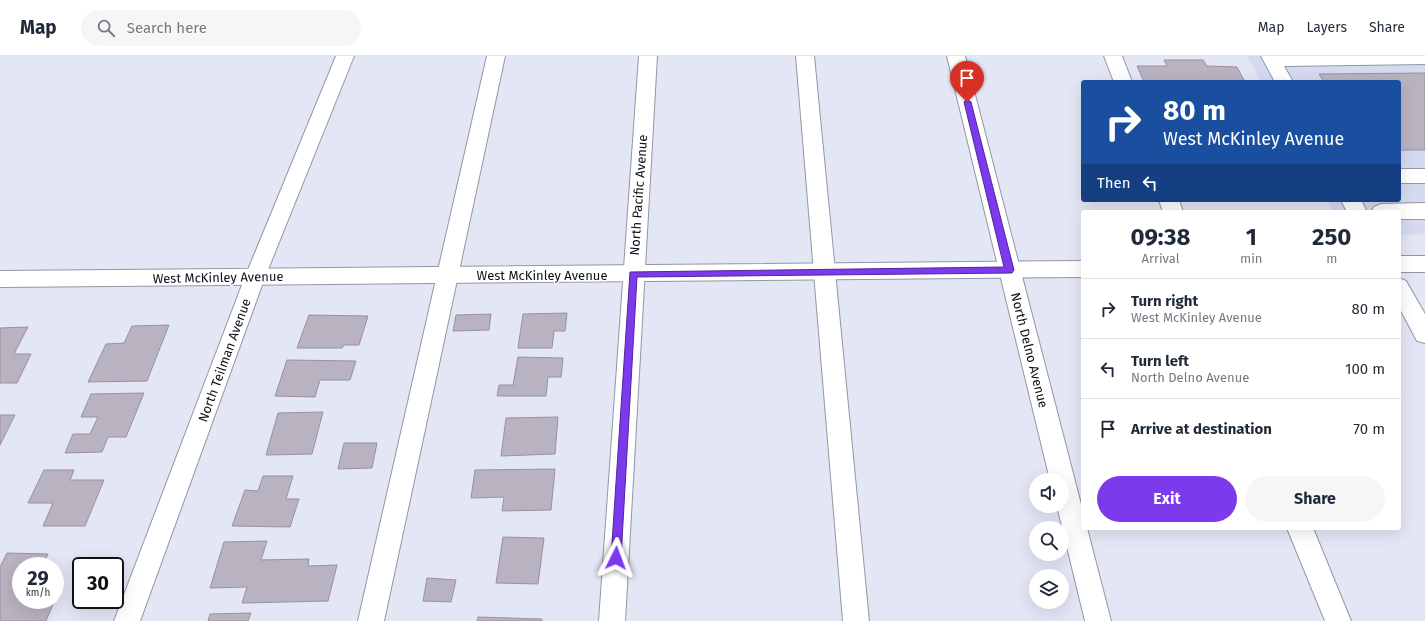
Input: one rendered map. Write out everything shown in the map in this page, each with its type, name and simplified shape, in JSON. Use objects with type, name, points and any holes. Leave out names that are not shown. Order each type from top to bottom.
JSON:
[{"type":"street","name":"North Teilman Avenue","points":[[127,621],[255,277],[345,56]]},
{"type":"street","points":[[371,621],[496,56]]},
{"type":"street","name":"North Pacific Avenue","points":[[612,621],[648,56]]},
{"type":"street","points":[[805,56],[823,272],[856,621]]},
{"type":"street","name":"North Delno Avenue","points":[[956,56],[1098,621]]},
{"type":"street","points":[[1113,56],[1122,80]]},
{"type":"street","points":[[1283,80],[1271,58],[1425,58]]},
{"type":"street","points":[[1401,176],[1425,176]]},
{"type":"street","points":[[1401,212],[1425,211]]},
{"type":"street","points":[[1401,264],[1425,264]]},
{"type":"street","name":"West McKinley Avenue","points":[[0,279],[1081,269]]},
{"type":"street","points":[[1401,291],[1425,334]]},
{"type":"street","points":[[1301,530],[1338,621]]},
{"type":"shaded area","points":[[1247,56],[1425,56],[1425,234],[1401,235],[1401,210],[1332,210],[1328,202],[1401,202],[1401,80],[1260,80]]},
{"type":"building","points":[[1164,60],[1203,60],[1207,66],[1237,67],[1244,80],[1143,80],[1137,66],[1167,66]]},
{"type":"building","points":[[1425,73],[1425,150],[1401,150],[1401,80],[1323,80],[1319,74]]},
{"type":"building","points":[[567,313],[565,331],[554,331],[552,348],[518,348],[523,314]]},
{"type":"building","points":[[491,314],[489,330],[453,331],[456,315]]},
{"type":"building","points":[[309,315],[368,316],[359,345],[344,345],[342,348],[297,348]]},
{"type":"building","points":[[169,325],[147,381],[88,382],[106,344],[124,343],[132,326]]},
{"type":"building","points":[[28,327],[14,354],[31,354],[17,383],[0,383],[0,328]]},
{"type":"building","points":[[518,357],[563,358],[561,377],[548,377],[546,396],[497,396],[499,385],[513,385]]},
{"type":"building","points":[[287,360],[356,361],[350,380],[320,380],[315,397],[275,396]]},
{"type":"building","points":[[144,393],[126,437],[108,437],[102,452],[65,453],[73,434],[90,434],[98,417],[81,417],[91,394]]},
{"type":"building","points":[[323,412],[312,454],[266,455],[278,413]]},
{"type":"building","points":[[0,415],[15,415],[0,445]]},
{"type":"building","points":[[558,417],[555,454],[501,456],[506,418]]},
{"type":"building","points":[[344,443],[377,443],[372,468],[338,469]]},
{"type":"building","points":[[555,469],[551,510],[502,511],[504,497],[471,498],[475,470]]},
{"type":"building","points":[[44,470],[74,470],[70,480],[104,480],[85,526],[43,526],[53,503],[28,503]]},
{"type":"building","points":[[263,476],[293,476],[286,499],[299,499],[290,527],[232,526],[245,490],[258,491]]},
{"type":"building","points":[[503,537],[544,538],[538,584],[496,583]]},
{"type":"building","points":[[267,541],[261,560],[309,559],[308,566],[337,565],[328,601],[242,603],[247,587],[210,588],[224,542]]},
{"type":"building","points":[[7,553],[48,554],[46,557],[12,557],[12,609],[51,609],[46,621],[0,621],[0,567]]},
{"type":"building","points":[[427,578],[456,580],[451,602],[423,601]]},
{"type":"building","points":[[251,613],[248,621],[208,621],[210,614]]},
{"type":"building","points":[[478,617],[542,619],[542,621],[477,621]]},
{"type":"route","points":[[616,558],[633,274],[1009,270],[967,102]]}]
